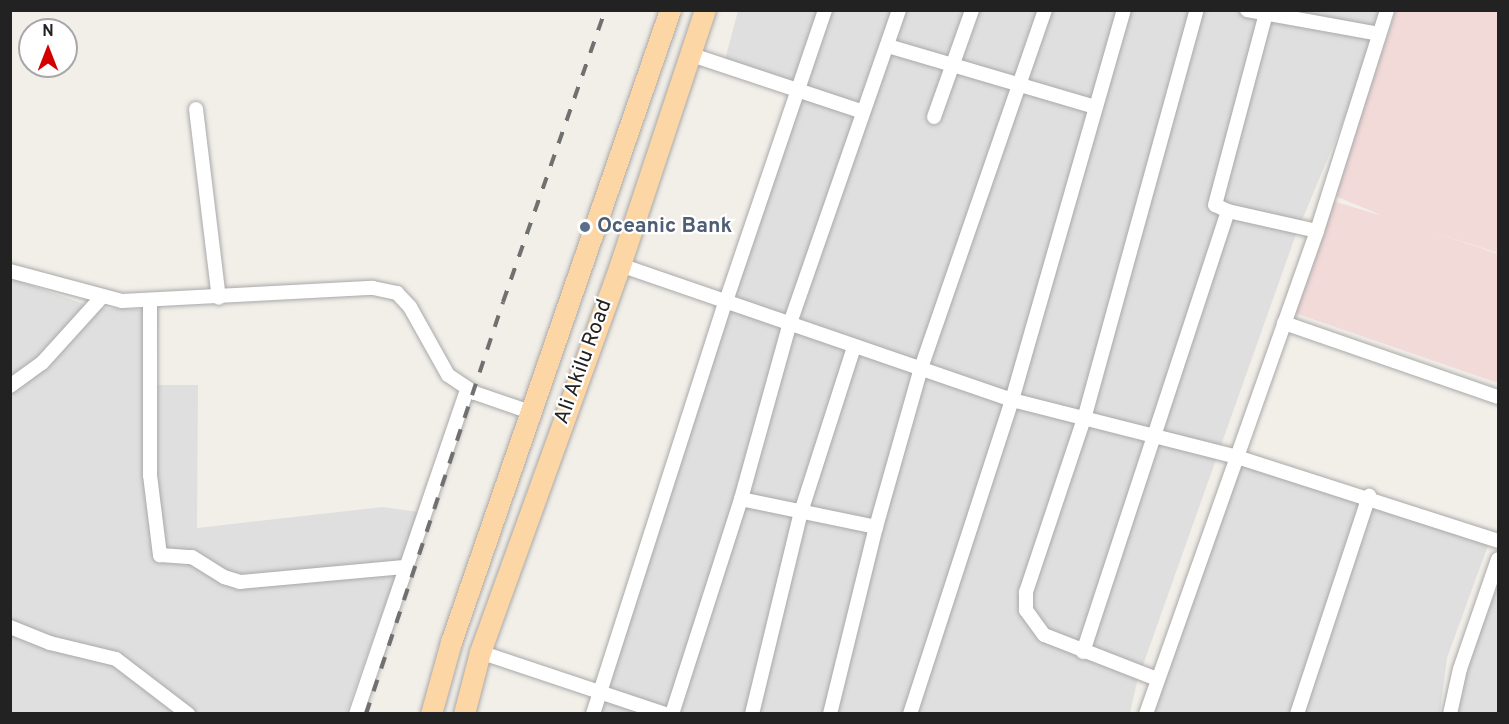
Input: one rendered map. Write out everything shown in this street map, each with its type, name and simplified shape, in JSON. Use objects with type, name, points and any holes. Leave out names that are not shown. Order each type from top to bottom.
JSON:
[{"type":"main road","name":"Ali Akilu Road","points":[[431,714],[451,642],[670,10]]},
{"type":"main road","name":"Ali Akilu Road","points":[[464,714],[480,652],[620,265],[705,10]]},
{"type":"street","points":[[593,714],[725,304],[800,90],[825,10]]},
{"type":"street","points":[[672,714],[741,499],[789,326],[899,10]]},
{"type":"street","points":[[934,117],[972,10]]},
{"type":"street","points":[[830,714],[876,527],[921,368],[1017,85],[1045,10]]},
{"type":"street","points":[[910,714],[1012,400],[1124,10]]},
{"type":"street","points":[[1157,679],[1044,635],[1031,621],[1026,592],[1083,419],[1197,10]]},
{"type":"street","points":[[1247,10],[1379,34]]},
{"type":"street","points":[[1146,714],[1234,456],[1317,231],[1387,10]]},
{"type":"street","points":[[1266,13],[1215,205],[1228,211],[1317,231]]},
{"type":"street","points":[[888,46],[1095,107]]},
{"type":"street","points":[[689,54],[864,112]]},
{"type":"street","points":[[196,109],[219,298]]},
{"type":"street","points":[[1083,652],[1228,211]]},
{"type":"street","points":[[620,265],[725,304],[1012,400],[1234,456],[1369,496],[1498,541]]},
{"type":"street","points":[[10,271],[101,298],[150,302],[373,288],[397,293],[410,307],[437,359],[467,390],[530,412]]},
{"type":"street","points":[[10,386],[42,363],[101,298]]},
{"type":"street","points":[[150,302],[150,475],[160,555],[192,557],[224,577],[240,582],[405,567]]},
{"type":"street","points":[[1284,323],[1498,397]]},
{"type":"street","points":[[752,714],[801,512],[854,347]]},
{"type":"street","points":[[356,714],[467,390]]},
{"type":"street","points":[[1297,714],[1369,496]]},
{"type":"street","points":[[741,499],[876,527]]},
{"type":"street","points":[[1450,714],[1460,669],[1498,559]]},
{"type":"street","points":[[10,627],[50,643],[116,659],[189,714]]},
{"type":"street","points":[[480,652],[665,714]]},
{"type":"shaded area","points":[[738,11],[1385,11],[1375,45],[1295,237],[1137,682],[1130,713],[596,714],[793,91],[723,67]]},
{"type":"shaded area","points":[[1396,11],[1498,11],[1498,253],[1433,232],[1498,254],[1498,383],[1292,312],[1329,200],[1383,216],[1333,195]]},
{"type":"shaded area","points":[[11,278],[95,308],[159,310],[156,385],[198,385],[197,528],[383,507],[419,512],[346,713],[11,714]]},
{"type":"shaded area","points":[[1241,459],[1490,540],[1447,658],[1440,713],[1152,714]]},
{"type":"shaded area","points":[[1498,586],[1498,713],[1452,714],[1454,698]]},
{"type":"railway","points":[[366,714],[503,302],[605,10]]},
{"type":"place","name":"Oceanic Bank","points":[[585,227]]}]
